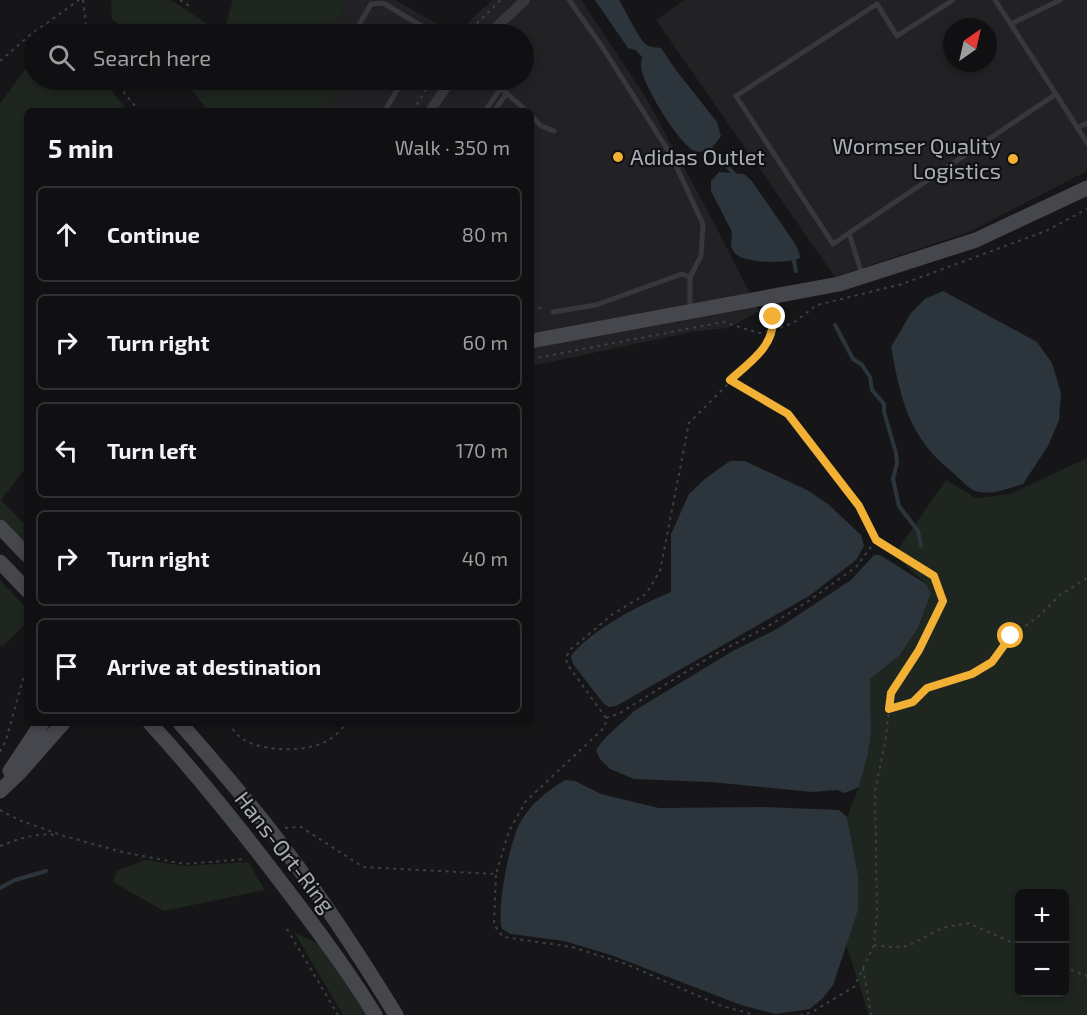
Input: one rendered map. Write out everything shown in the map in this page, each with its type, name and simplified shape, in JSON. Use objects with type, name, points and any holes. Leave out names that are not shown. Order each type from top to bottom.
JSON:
[{"type":"main road","points":[[534,340],[839,284],[976,240],[1087,188]]},
{"type":"main road","points":[[0,527],[24,552]]},
{"type":"main road","points":[[0,561],[24,587]]},
{"type":"main road","points":[[0,789],[40,726]]},
{"type":"main road","points":[[0,789],[20,772],[60,726]]},
{"type":"main road","name":"Hans-Ort-Ring","points":[[153,726],[185,761],[260,854],[359,988],[375,1015]]},
{"type":"main road","name":"Hans-Ort-Ring","points":[[183,726],[242,794],[284,848],[334,919],[396,1015]]},
{"type":"street","points":[[500,24],[525,0]]},
{"type":"street","points":[[432,108],[444,90]]},
{"type":"lane","points":[[569,0],[601,45],[671,155],[703,224],[701,256],[690,277],[690,312]]},
{"type":"lane","points":[[953,0],[897,36],[877,4],[736,96],[833,244],[1056,94]]},
{"type":"lane","points":[[995,0],[1087,143]]},
{"type":"lane","points":[[1011,24],[1060,0]]},
{"type":"lane","points":[[359,24],[371,4],[383,3],[416,24]]},
{"type":"lane","points":[[387,108],[397,90]]},
{"type":"lane","points":[[487,108],[500,90]]},
{"type":"lane","points":[[503,90],[524,108]]},
{"type":"lane","points":[[496,108],[507,93]]},
{"type":"lane","points":[[534,118],[541,126],[554,131]]},
{"type":"lane","points":[[1077,128],[1087,123]]},
{"type":"lane","points":[[849,233],[863,277]]},
{"type":"lane","points":[[553,312],[596,305],[682,274],[690,277]]},
{"type":"path","points":[[46,24],[81,0],[85,24]]},
{"type":"path","points":[[180,0],[192,8]]},
{"type":"path","points":[[476,24],[501,0]]},
{"type":"path","points":[[0,61],[24,40]]},
{"type":"path","points":[[122,90],[137,108]]},
{"type":"path","points":[[415,108],[424,90]]},
{"type":"path","points":[[413,102],[417,105]]},
{"type":"path","points":[[755,1015],[719,1005],[626,964],[572,947],[503,937],[495,925],[496,874],[509,831],[526,801],[605,727],[606,718],[567,664],[566,657],[571,649],[612,614],[646,594],[660,571],[689,423],[767,345],[774,330],[768,298]]},
{"type":"path","points":[[534,309],[548,306]]},
{"type":"path","points":[[730,380],[788,414],[859,506],[876,540],[934,576],[943,601],[919,650],[891,693],[885,743],[875,791],[877,914],[874,945],[854,987],[812,1012],[801,1015]]},
{"type":"path","points":[[606,718],[620,713],[710,657],[807,602],[856,567],[876,540]]},
{"type":"path","points":[[889,709],[913,702],[927,688],[972,674],[992,662],[1011,636],[1038,617],[1060,595],[1087,578]]},
{"type":"path","points":[[0,752],[6,740],[24,677]]},
{"type":"path","points":[[230,726],[238,736],[254,744],[272,748],[308,749],[330,740],[344,726]]},
{"type":"path","points":[[0,810],[19,820],[64,836],[122,852],[184,864],[246,860]]},
{"type":"path","points":[[284,828],[301,827],[363,867],[496,874]]},
{"type":"path","points":[[0,846],[42,833],[64,836]]},
{"type":"path","points":[[874,945],[908,946],[942,928],[968,923],[1015,944]]},
{"type":"path","points":[[286,929],[338,1015]]},
{"type":"path","points":[[863,969],[871,1015]]},
{"type":"path","points":[[1069,969],[1087,976]]},
{"type":"shaded area","points":[[111,0],[171,0],[207,24],[118,24],[112,19]]},
{"type":"shaded area","points":[[233,0],[349,0],[334,24],[226,24]]},
{"type":"shaded area","points":[[349,0],[395,0],[438,24],[334,24]]},
{"type":"shaded area","points":[[492,0],[581,0],[646,98],[759,311],[728,328],[692,332],[534,365],[534,108],[327,108],[337,90],[534,90],[534,24],[467,24]]},
{"type":"shaded area","points":[[595,0],[619,0],[644,43],[650,47],[661,48],[717,122],[721,136],[711,148],[695,151],[671,126],[647,85],[641,66],[642,57],[636,50],[628,48]]},
{"type":"shaded area","points":[[685,0],[1087,0],[1087,171],[969,232],[835,277],[656,20]]},
{"type":"shaded area","points":[[24,71],[24,90],[111,90],[126,108],[24,108],[24,470],[1,500],[24,524],[24,545],[0,519],[0,104]]},
{"type":"shaded area","points":[[192,90],[337,90],[327,108],[206,108]]},
{"type":"shaded area","points":[[719,172],[744,174],[751,180],[794,242],[800,258],[768,262],[749,260],[735,253],[731,247],[732,232],[711,191],[711,181]]},
{"type":"shaded area","points":[[943,291],[1037,342],[1052,363],[1061,393],[1059,420],[1048,446],[1023,484],[985,493],[973,490],[925,445],[909,416],[891,347],[911,313],[925,299]]},
{"type":"shaded area","points":[[1087,458],[1087,1015],[869,1015],[846,944],[858,910],[858,876],[847,817],[859,787],[868,754],[871,732],[870,679],[900,655],[918,628],[931,593],[926,584],[894,555],[946,480],[976,498],[1010,494]]},
{"type":"shaded area","points":[[730,461],[745,461],[807,490],[828,504],[861,535],[864,546],[856,560],[809,596],[616,706],[609,707],[604,704],[573,664],[571,656],[604,627],[646,603],[671,592],[671,534],[689,494],[706,478]]},
{"type":"shaded area","points":[[874,555],[880,555],[926,584],[931,593],[918,628],[900,655],[870,679],[871,732],[859,787],[845,793],[837,790],[812,792],[711,782],[634,779],[610,769],[600,759],[596,750],[600,744],[634,711],[731,652],[777,629],[851,580]]},
{"type":"shaded area","points":[[0,580],[24,606],[24,625],[2,647],[0,644]]},
{"type":"shaded area","points":[[565,780],[575,781],[601,794],[659,808],[764,807],[839,810],[847,817],[858,876],[858,910],[833,985],[823,998],[810,1009],[776,1014],[741,1005],[611,955],[564,941],[511,934],[502,929],[502,891],[517,830],[535,803]]},
{"type":"shaded area","points":[[145,860],[184,866],[248,862],[265,890],[164,911],[113,882],[117,871]]},
{"type":"shaded area","points":[[294,932],[320,945],[366,1015],[343,1015]]},
{"type":"waterway","points":[[711,148],[734,174]]},
{"type":"waterway","points":[[794,261],[796,271]]},
{"type":"waterway","points":[[835,325],[853,359],[862,365],[870,377],[872,390],[884,404],[884,412],[896,453],[897,463],[893,479],[899,506],[918,531],[921,546]]},
{"type":"waterway","points":[[0,888],[15,880],[46,871]]},
{"type":"place","name":"Adidas Outlet","points":[[618,157]]},
{"type":"place","name":"Wormser Quality Logistics","points":[[1013,159]]},
{"type":"route","points":[[773,317],[774,330],[767,345],[730,380],[788,414],[859,506],[876,540],[934,576],[943,601],[919,650],[891,693],[889,709],[913,702],[927,688],[972,674],[992,662],[1011,636]]}]
